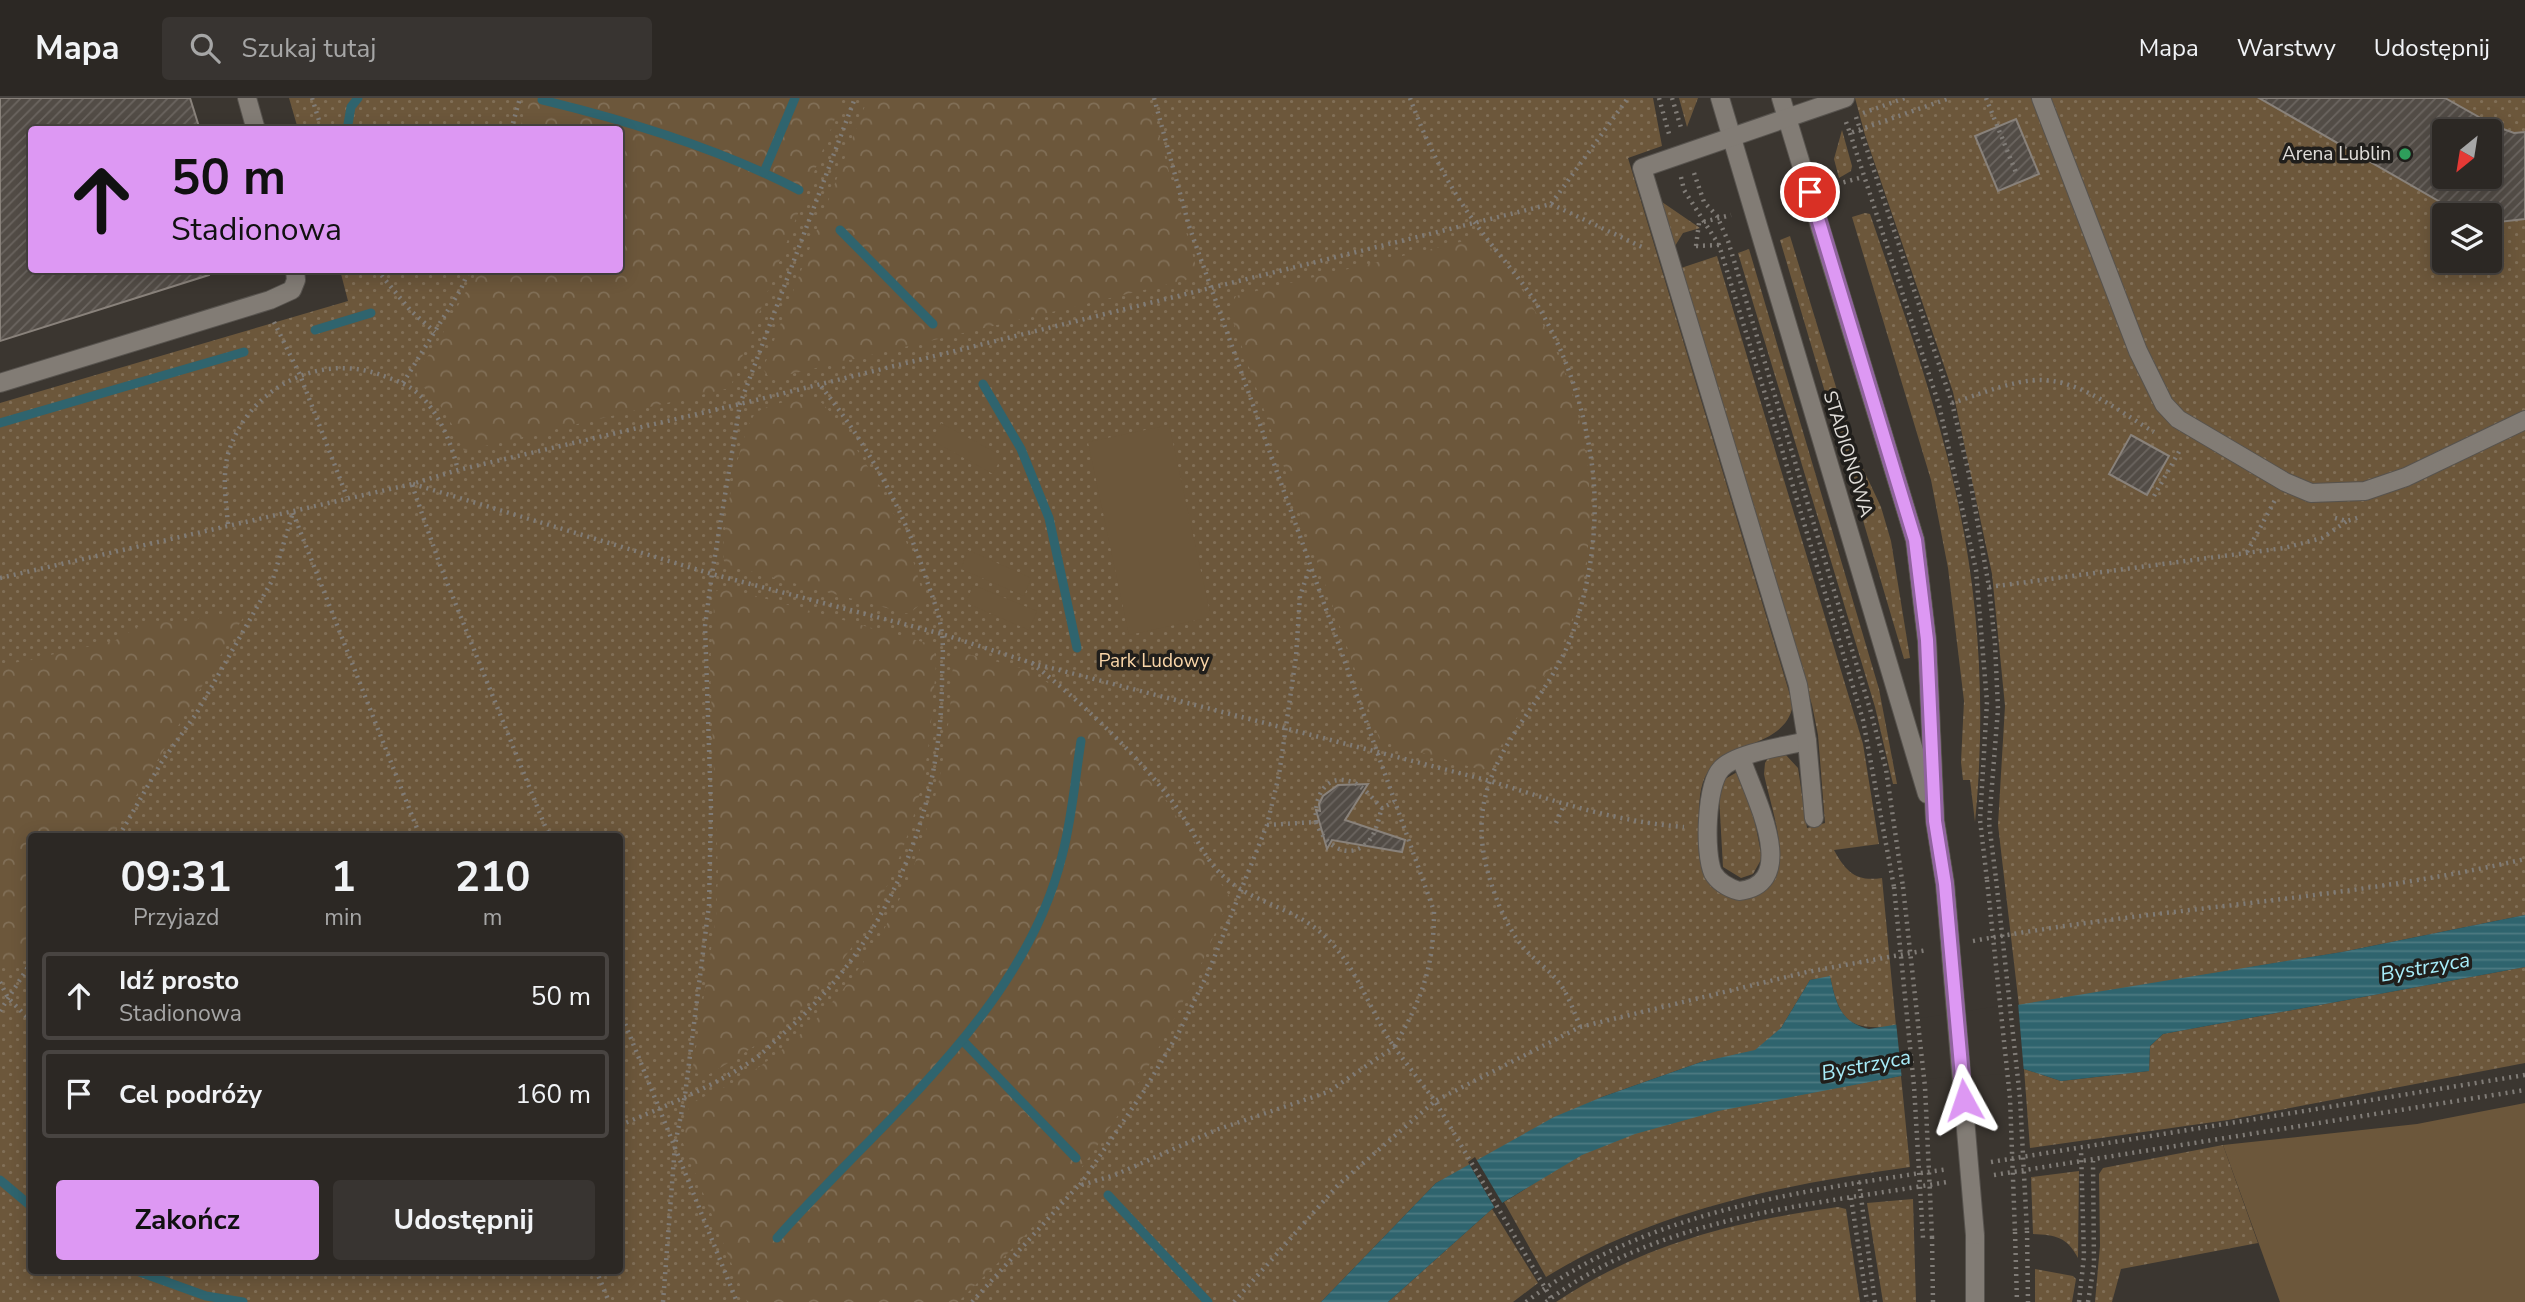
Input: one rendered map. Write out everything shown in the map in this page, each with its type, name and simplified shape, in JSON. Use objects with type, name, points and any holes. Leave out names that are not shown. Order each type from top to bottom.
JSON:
[{"type":"street","points":[[247,98],[255,126]]},
{"type":"street","name":"STADIONOWA","points":[[1720,98],[1935,821]]},
{"type":"street","name":"STADIONOWA","points":[[1781,98],[1915,540],[1927,640],[1935,821],[1945,884],[1975,1234],[1975,1302]]},
{"type":"street","points":[[2041,98],[2138,351],[2164,404],[2178,419],[2285,482],[2311,493],[2365,491],[2406,477],[2525,420]]},
{"type":"street","points":[[1814,818],[1807,741],[1798,685],[1642,168],[1788,118],[1846,102]]},
{"type":"street","points":[[0,383],[270,300],[292,290],[295,273]]},
{"type":"street","points":[[1741,758],[1772,855],[1768,876],[1761,884],[1739,891],[1720,882],[1713,873],[1710,862],[1711,787],[1720,769],[1741,758],[1807,741]]},
{"type":"path","points":[[312,98],[321,126]]},
{"type":"path","points":[[512,126],[520,98]]},
{"type":"path","points":[[663,1302],[675,1145],[685,1095],[709,905],[711,808],[705,626],[712,574],[740,404],[855,98]]},
{"type":"path","points":[[1079,1186],[1115,1175],[1216,1130],[1328,1092],[1394,1047],[1426,986],[1434,944],[1434,911],[1189,226],[1154,98]]},
{"type":"path","points":[[1410,98],[1439,164],[1475,223],[1542,312],[1577,390],[1591,459],[1595,512],[1590,571],[1571,635],[1554,670],[1500,755],[1490,781],[1482,820],[1486,864],[1496,895],[1523,947],[1559,982],[1580,1027]]},
{"type":"path","points":[[1551,204],[1628,98]]},
{"type":"path","points":[[1659,98],[1704,202],[1717,216],[1753,320],[1886,769],[1903,887],[1925,1087],[1933,1302]]},
{"type":"path","points":[[1672,98],[1682,155],[1684,190],[1701,222],[1719,245],[1863,720],[1894,887],[1912,1060],[1923,1238]]},
{"type":"path","points":[[1856,116],[1905,98]]},
{"type":"path","points":[[1850,133],[1950,98]]},
{"type":"path","points":[[1986,98],[2017,175]]},
{"type":"path","points":[[1846,102],[1856,116],[1952,403],[1969,474],[1989,587],[1998,709],[1989,823],[2009,978],[2020,1098],[2028,1302]]},
{"type":"path","points":[[1846,102],[1850,133],[1863,177],[1939,405],[1976,570],[1987,702],[1980,820],[2010,1098],[2017,1302]]},
{"type":"path","points":[[1810,192],[1863,177]]},
{"type":"path","points":[[0,578],[412,484],[458,470],[740,404],[1551,204],[1657,254],[1667,255],[1696,246],[1719,245]]},
{"type":"path","points":[[1701,222],[1754,209]]},
{"type":"path","points":[[1696,246],[1701,222]]},
{"type":"path","points":[[379,273],[411,311],[435,332]]},
{"type":"path","points":[[403,383],[461,289],[468,273]]},
{"type":"path","points":[[274,321],[300,375],[347,497]]},
{"type":"path","points":[[228,524],[225,476],[229,453],[242,423],[265,396],[300,375],[331,367],[360,368],[403,383],[416,392],[438,418],[453,451],[458,470]]},
{"type":"path","points":[[623,1124],[659,1109],[753,1060],[806,1014],[848,967],[891,898],[924,820],[942,730],[942,634],[933,597],[900,507],[853,428],[819,384]]},
{"type":"path","points":[[2154,496],[2181,447]]},
{"type":"path","points":[[2247,552],[2285,482]]},
{"type":"path","points":[[412,484],[712,574],[942,634],[1032,663],[1490,781],[1628,820],[1689,827]]},
{"type":"path","points":[[412,484],[440,565],[548,833]]},
{"type":"path","points":[[121,833],[161,763],[196,714],[273,579],[293,512]]},
{"type":"path","points":[[293,512],[419,833]]},
{"type":"path","points":[[1989,587],[2284,548],[2322,538],[2347,521]]},
{"type":"path","points":[[972,1302],[1079,1186],[1144,1091],[1179,1032],[1208,973],[1267,825],[1279,775],[1296,657],[1300,596],[1311,566]]},
{"type":"path","points":[[1032,663],[1065,689],[1133,755],[1175,805],[1222,876],[1242,890],[1282,907],[1313,926],[1349,961],[1377,1021],[1440,1107],[1541,1276],[1549,1300],[1586,1276],[1660,1242],[1780,1210],[1868,1196]]},
{"type":"path","points":[[1382,808],[1354,782],[1336,780],[1323,787],[1316,797],[1316,822],[1321,835],[1329,844],[1340,850],[1354,850],[1367,843],[1376,830],[1382,808],[1394,802]]},
{"type":"path","points":[[1556,823],[1564,804]]},
{"type":"path","points":[[1267,825],[1316,822]]},
{"type":"path","points":[[1964,943],[2056,926],[2443,877],[2525,859]]},
{"type":"path","points":[[1234,1302],[1338,1185],[1435,1101],[1580,1027],[1807,972],[1938,948]]},
{"type":"path","points":[[0,1011],[28,967]]},
{"type":"path","points":[[0,982],[8,998],[28,1018]]},
{"type":"path","points":[[623,1019],[737,1302]]},
{"type":"path","points":[[1990,1163],[2525,1075]]},
{"type":"path","points":[[2072,1164],[2525,1090]]},
{"type":"path","points":[[2079,1302],[2084,1255],[2081,1149]]},
{"type":"path","points":[[2088,1302],[2094,1265],[2094,1161]]},
{"type":"path","points":[[1526,1302],[1546,1287],[1610,1250],[1688,1220],[1790,1194],[1951,1168]]},
{"type":"path","points":[[1860,1182],[1875,1302]]},
{"type":"path","points":[[1851,1198],[1867,1302]]},
{"type":"path","points":[[598,1274],[609,1302]]},
{"type":"green space","name":"Park Ludowy","points":[[289,98],[1653,98],[1662,146],[1628,158],[1793,705],[1787,720],[1777,731],[1723,758],[1711,768],[1703,782],[1699,812],[1704,863],[1741,898],[1761,893],[1773,882],[1779,867],[1780,849],[1764,774],[1765,763],[1770,755],[1785,754],[1798,768],[1807,828],[1825,823],[1818,735],[1812,705],[1681,268],[1717,256],[1863,744],[1879,844],[1834,850],[1853,874],[1865,878],[1882,878],[1896,1026],[1857,1025],[1843,1014],[1830,977],[1810,980],[1781,1028],[1755,1051],[1701,1062],[1602,1097],[1436,1183],[1321,1302],[0,1302],[0,403],[348,301],[341,273],[623,273],[623,126],[297,126]]},
{"type":"green space","points":[[528,98],[843,98],[730,388],[464,451],[447,414],[414,376],[439,340],[476,273],[623,273],[623,126],[521,126]]},
{"type":"green space","points":[[868,98],[1148,98],[1197,270],[1186,280],[770,379],[763,369]]},
{"type":"green space","points":[[1679,98],[1698,98],[1687,127]]},
{"type":"green space","points":[[1855,98],[2525,98],[2525,915],[2342,952],[2019,1006],[1998,825],[2005,706],[1992,574],[1953,392],[1865,135]]},
{"type":"green space","points":[[1842,130],[1852,166],[1851,171],[1839,178],[1834,159]]},
{"type":"green space","points":[[1662,202],[1700,228],[1683,233],[1675,246]]},
{"type":"green space","points":[[1870,214],[1927,385],[1947,454],[1963,530],[1975,613],[1980,696],[1975,822],[1970,780],[1963,780],[1961,762],[1964,701],[1948,568],[1931,480],[1852,217]]},
{"type":"green space","points":[[1790,236],[1857,456],[1881,507],[1891,541],[1910,658],[1904,659],[1780,240]]},
{"type":"green space","points":[[1477,238],[1494,252],[1512,275],[1541,321],[1560,360],[1584,444],[1589,488],[1589,532],[1584,575],[1573,618],[1556,658],[1515,721],[1491,766],[1482,770],[1380,741],[1229,310],[1236,296]]},
{"type":"green space","points":[[1749,249],[1879,689],[1897,784],[1893,784],[1875,707],[1738,253]]},
{"type":"green space","points":[[814,398],[828,410],[854,446],[880,487],[902,531],[924,601],[909,614],[727,565],[724,561],[723,550],[732,485],[750,423],[756,413],[768,407]]},
{"type":"green space","points":[[941,423],[1002,456],[993,474],[933,441]]},
{"type":"green space","points":[[1169,425],[1211,617],[1129,635],[1088,442]]},
{"type":"green space","points":[[968,550],[1031,578],[1024,596],[961,569]]},
{"type":"green space","points":[[973,585],[1037,611],[1029,630],[966,603]]},
{"type":"green space","points":[[723,587],[930,644],[935,656],[936,673],[928,750],[919,795],[906,839],[868,922],[843,960],[814,995],[772,1033],[706,1076],[695,1073],[693,1067],[716,917],[718,874],[710,667],[715,592]]},
{"type":"green space","points":[[211,613],[243,618],[114,833],[28,833],[28,950],[14,969],[8,970],[0,962],[0,666],[114,641],[150,620],[185,624]]},
{"type":"green space","points":[[960,652],[1028,670],[1056,688],[1113,741],[1160,792],[1230,897],[1172,1023],[1101,1141],[1034,1225],[958,1302],[747,1302],[683,1143],[689,1104],[742,1078],[793,1041],[836,998],[872,949],[901,897],[923,841],[939,782],[949,722],[953,660]]},
{"type":"green space","points":[[1739,771],[1748,787],[1762,858],[1753,874],[1741,878],[1723,867],[1719,796],[1725,779]]},
{"type":"green space","points":[[2525,967],[2525,1063],[2228,1120],[2030,1148],[2024,1069],[2061,1081],[2149,1071],[2150,1046],[2163,1034]]},
{"type":"green space","points":[[1901,1076],[1910,1167],[1816,1182],[1722,1203],[1631,1234],[1546,1277],[1504,1202],[1581,1155],[1655,1126],[1780,1097]]},
{"type":"green space","points":[[2525,1103],[2525,1302],[2280,1302],[2223,1145],[2417,1124]]},
{"type":"green space","points":[[2223,1145],[2258,1243],[2121,1269],[2112,1302],[2095,1302],[2100,1246],[2099,1174],[2103,1168]]},
{"type":"green space","points":[[2079,1171],[2078,1258],[2060,1238],[2033,1234],[2031,1177]]},
{"type":"green space","points":[[1913,1199],[1916,1302],[1883,1302],[1867,1203]]},
{"type":"green space","points":[[1838,1207],[1846,1209],[1860,1302],[1556,1302],[1622,1265],[1691,1238],[1763,1220]]},
{"type":"green space","points":[[1492,1209],[1538,1283],[1513,1302],[1388,1302]]},
{"type":"green space","points":[[2035,1269],[2073,1276],[2076,1279],[2072,1302],[2035,1302]]},
{"type":"water","name":"Bystrzyca","points":[[2525,915],[2525,967],[2163,1034],[2150,1046],[2149,1071],[2061,1081],[2024,1069],[1901,1076],[1718,1111],[1635,1134],[1582,1155],[1492,1209],[1388,1302],[1321,1302],[1436,1183],[1554,1117],[1701,1062],[1755,1050],[1781,1028],[1810,980],[1830,976],[1837,1003],[1845,1017],[1869,1029],[2342,952]]},
{"type":"pier","points":[[2018,1003],[2024,1073],[1902,1080],[1896,1022]]},
{"type":"pier","points":[[1475,1157],[1504,1206],[1496,1210],[1468,1162]]},
{"type":"building","points":[[0,98],[190,98],[199,126],[28,126],[28,273],[209,275],[0,341]]},
{"type":"building","name":"Arena Lublin","points":[[2259,98],[2445,98],[2482,119],[2432,119],[2432,189],[2502,189],[2502,129],[2514,133],[2525,132],[2525,219],[2502,222],[2502,203],[2442,203]]},
{"type":"building","points":[[2016,119],[2039,174],[1998,191],[1975,136]]},
{"type":"building","points":[[2131,435],[2169,456],[2147,495],[2109,474]]},
{"type":"building","points":[[1368,784],[1345,820],[1405,840],[1402,852],[1332,840],[1327,849],[1316,810],[1320,811],[1319,804],[1323,796],[1338,785]]},
{"type":"waterway","points":[[348,126],[351,107],[358,98]]},
{"type":"waterway","points":[[764,172],[795,98]]},
{"type":"waterway","points":[[542,100],[608,117],[706,149],[799,190]]},
{"type":"waterway","points":[[840,230],[933,324]]},
{"type":"waterway","points":[[315,330],[371,313]]},
{"type":"waterway","points":[[0,423],[244,352]]},
{"type":"waterway","points":[[983,384],[1021,449],[1049,518],[1077,648]]},
{"type":"waterway","points":[[777,1238],[944,1062],[982,1015],[1016,965],[1043,912],[1062,856],[1081,741]]},
{"type":"waterway","points":[[964,1042],[1076,1158]]},
{"type":"waterway","points":[[0,1180],[28,1204]]},
{"type":"waterway","points":[[1108,1195],[1208,1302]]},
{"type":"waterway","points":[[145,1274],[206,1296],[243,1302]]},
{"type":"place","name":"Arena Lublin","points":[[2405,154]]},
{"type":"route","points":[[1810,192],[1915,540],[1927,640],[1935,821],[1945,884],[1964,1100]]}]
